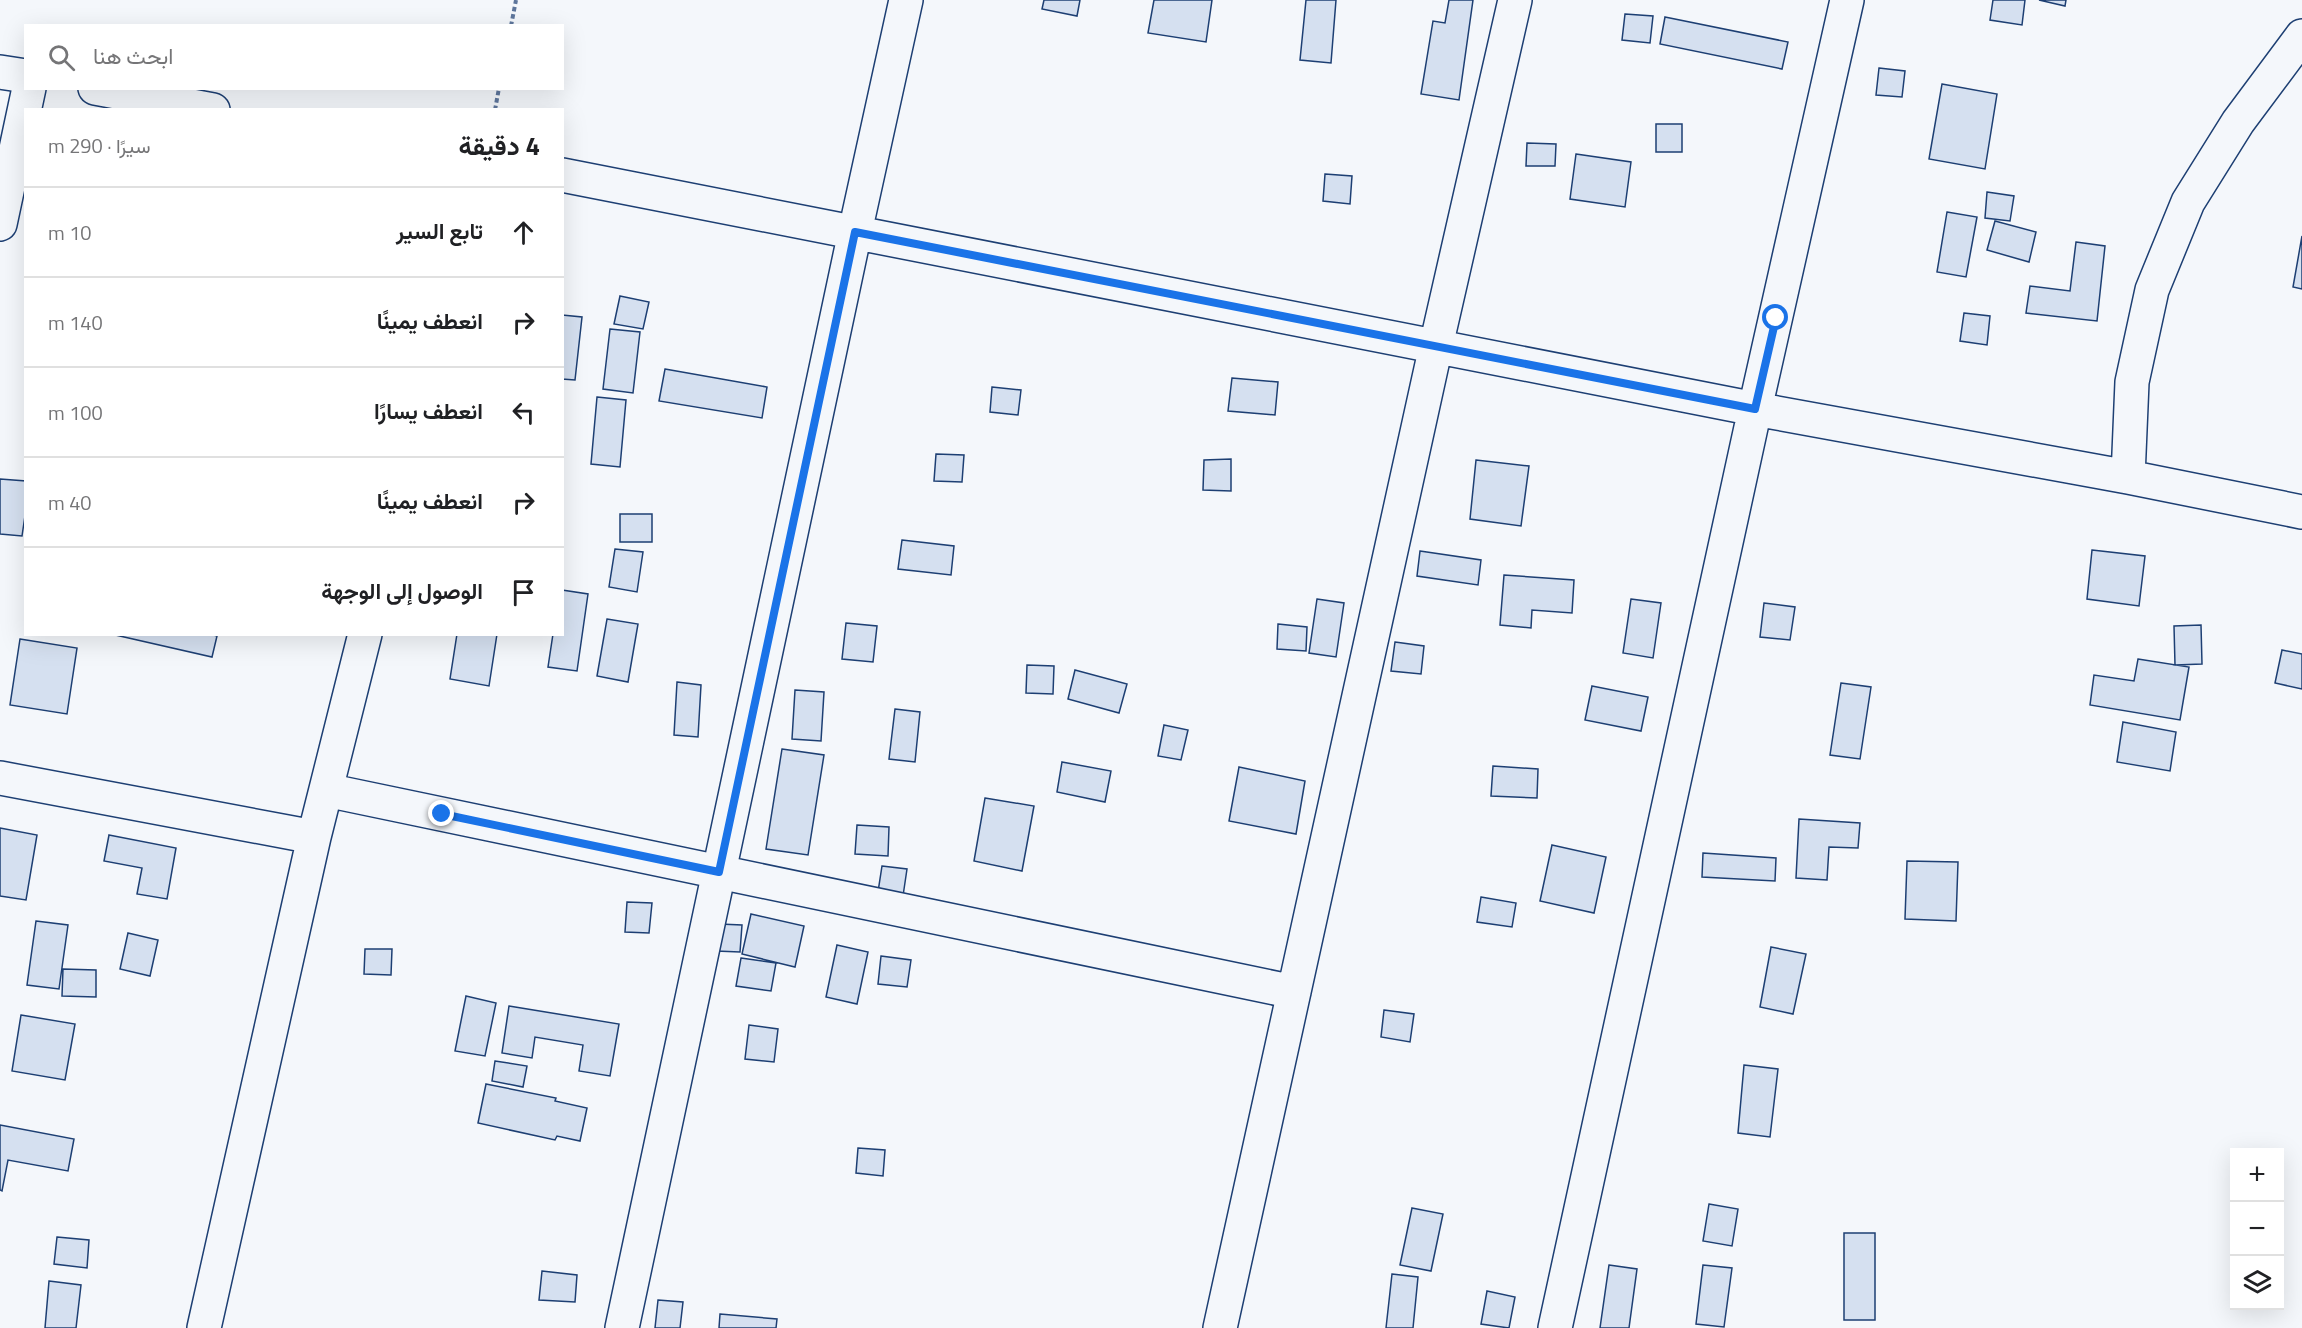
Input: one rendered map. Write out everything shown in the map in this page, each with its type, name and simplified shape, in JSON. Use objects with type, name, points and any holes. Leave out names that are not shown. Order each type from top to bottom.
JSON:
[{"type":"street","points":[[622,1328],[906,0]]},
{"type":"street","points":[[1220,1328],[1436,346],[1515,0]]},
{"type":"street","points":[[1555,1328],[1755,409],[1847,0]]},
{"type":"street","points":[[2128,477],[2132,382],[2152,290],[2188,202],[2238,122],[2302,36]]},
{"type":"street","points":[[0,72],[24,76]]},
{"type":"street","points":[[25,108],[29,90]]},
{"type":"street","points":[[106,90],[202,108]]},
{"type":"street","points":[[0,224],[24,111]]},
{"type":"street","points":[[564,175],[1755,409],[2128,477],[2302,512]]},
{"type":"street","points":[[204,1328],[314,837],[364,636]]},
{"type":"street","points":[[0,778],[314,837]]},
{"type":"street","points":[[326,790],[1294,992]]},
{"type":"path","points":[[511,24],[516,0]]},
{"type":"path","points":[[495,108],[499,90]]},
{"type":"building","points":[[1044,0],[1080,0],[1077,16],[1042,9]]},
{"type":"building","points":[[1154,0],[1212,0],[1206,42],[1148,33]]},
{"type":"building","points":[[1306,0],[1336,0],[1331,63],[1300,60]]},
{"type":"building","points":[[1449,0],[1473,0],[1459,100],[1421,94],[1433,21],[1445,23]]},
{"type":"building","points":[[1993,0],[2025,0],[2022,25],[1990,20]]},
{"type":"building","points":[[2039,0],[2066,0],[2065,6]]},
{"type":"building","points":[[1625,14],[1653,16],[1650,43],[1622,40]]},
{"type":"building","points":[[1665,17],[1788,42],[1782,69],[1660,44]]},
{"type":"building","points":[[1879,68],[1905,71],[1902,97],[1876,95]]},
{"type":"building","points":[[1942,84],[1997,94],[1985,169],[1929,159]]},
{"type":"building","points":[[1656,124],[1682,124],[1682,152],[1656,152]]},
{"type":"building","points":[[1527,143],[1556,144],[1555,166],[1526,166]]},
{"type":"building","points":[[1576,154],[1631,162],[1625,207],[1570,199]]},
{"type":"building","points":[[1325,174],[1352,176],[1350,204],[1323,201]]},
{"type":"building","points":[[1987,192],[2014,196],[2010,221],[1985,218]]},
{"type":"building","points":[[1947,212],[1977,217],[1966,277],[1937,272]]},
{"type":"building","points":[[1995,221],[2036,232],[2029,262],[1987,250]]},
{"type":"building","points":[[2302,236],[2302,289],[2293,287]]},
{"type":"building","points":[[2076,242],[2105,246],[2097,321],[2026,313],[2030,286],[2070,291]]},
{"type":"building","points":[[620,296],[649,302],[643,329],[614,324]]},
{"type":"building","points":[[1964,313],[1990,316],[1987,345],[1960,341]]},
{"type":"building","points":[[564,315],[582,317],[575,380],[564,379]]},
{"type":"building","points":[[610,329],[640,332],[633,393],[603,389]]},
{"type":"building","points":[[665,369],[767,387],[762,418],[659,401]]},
{"type":"building","points":[[1232,378],[1278,382],[1275,415],[1228,411]]},
{"type":"building","points":[[992,387],[1021,390],[1018,415],[990,412]]},
{"type":"building","points":[[597,397],[626,400],[620,467],[591,464]]},
{"type":"building","points":[[936,454],[964,455],[962,482],[934,481]]},
{"type":"building","points":[[1231,459],[1231,491],[1203,490],[1204,460]]},
{"type":"building","points":[[1476,460],[1529,466],[1521,526],[1470,519]]},
{"type":"building","points":[[0,479],[24,481],[22,536],[0,534]]},
{"type":"building","points":[[620,514],[652,514],[652,542],[620,542]]},
{"type":"building","points":[[902,540],[954,546],[951,575],[898,569]]},
{"type":"building","points":[[615,549],[643,552],[637,592],[609,587]]},
{"type":"building","points":[[2092,550],[2145,556],[2139,606],[2087,599]]},
{"type":"building","points":[[1420,551],[1481,560],[1478,585],[1417,576]]},
{"type":"building","points":[[1504,575],[1574,580],[1572,613],[1532,610],[1531,628],[1500,625]]},
{"type":"building","points":[[564,590],[588,594],[577,671],[548,667],[553,636],[564,636]]},
{"type":"building","points":[[1317,599],[1344,603],[1336,657],[1309,653]]},
{"type":"building","points":[[1631,599],[1661,603],[1653,658],[1623,653]]},
{"type":"building","points":[[1764,603],[1795,607],[1790,640],[1760,637]]},
{"type":"building","points":[[607,619],[638,624],[628,682],[597,676]]},
{"type":"building","points":[[846,623],[877,626],[873,662],[842,659]]},
{"type":"building","points":[[1278,624],[1307,627],[1306,651],[1277,649]]},
{"type":"building","points":[[2201,625],[2202,664],[2175,665],[2174,626]]},
{"type":"building","points":[[120,636],[217,636],[212,657]]},
{"type":"building","points":[[457,636],[497,636],[489,686],[450,679]]},
{"type":"building","points":[[20,639],[77,648],[67,714],[10,705]]},
{"type":"building","points":[[1395,642],[1424,646],[1421,674],[1391,671]]},
{"type":"building","points":[[2282,650],[2302,654],[2302,689],[2275,683]]},
{"type":"building","points":[[2138,659],[2189,667],[2180,720],[2090,705],[2094,675],[2134,681]]},
{"type":"building","points":[[1027,665],[1054,666],[1053,694],[1026,693]]},
{"type":"building","points":[[1075,670],[1127,684],[1119,713],[1068,699]]},
{"type":"building","points":[[677,682],[701,685],[698,737],[674,735]]},
{"type":"building","points":[[1841,683],[1871,687],[1860,759],[1830,755]]},
{"type":"building","points":[[1592,686],[1648,697],[1641,731],[1585,720]]},
{"type":"building","points":[[795,690],[824,692],[821,741],[792,739]]},
{"type":"building","points":[[895,709],[920,712],[915,762],[889,759]]},
{"type":"building","points":[[2123,722],[2176,732],[2170,771],[2117,762]]},
{"type":"building","points":[[1164,725],[1188,730],[1181,760],[1158,756]]},
{"type":"building","points":[[782,749],[824,755],[808,855],[766,849]]},
{"type":"building","points":[[1062,762],[1111,771],[1105,802],[1057,792]]},
{"type":"building","points":[[1493,766],[1538,769],[1537,798],[1491,796]]},
{"type":"building","points":[[1239,767],[1305,781],[1296,834],[1229,821]]},
{"type":"building","points":[[985,798],[1034,806],[1022,871],[974,861]]},
{"type":"building","points":[[1799,819],[1860,823],[1858,848],[1829,847],[1827,880],[1796,878]]},
{"type":"building","points":[[857,825],[889,827],[888,856],[855,854]]},
{"type":"building","points":[[0,828],[37,835],[26,900],[0,896]]},
{"type":"building","points":[[109,835],[176,848],[167,899],[137,894],[142,868],[104,861]]},
{"type":"building","points":[[1552,845],[1606,857],[1594,913],[1540,901]]},
{"type":"building","points":[[1703,853],[1776,858],[1775,881],[1702,877]]},
{"type":"building","points":[[1907,861],[1958,862],[1956,921],[1905,919]]},
{"type":"building","points":[[882,866],[907,869],[903,896],[878,892]]},
{"type":"building","points":[[1481,897],[1516,903],[1512,927],[1477,922]]},
{"type":"building","points":[[627,902],[652,903],[649,933],[625,932]]},
{"type":"building","points":[[751,914],[804,926],[795,967],[742,954]]},
{"type":"building","points":[[36,921],[68,925],[59,989],[27,985]]},
{"type":"building","points":[[719,924],[742,925],[740,952],[716,951]]},
{"type":"building","points":[[128,933],[158,940],[150,976],[120,969]]},
{"type":"building","points":[[837,945],[868,952],[857,1004],[826,997]]},
{"type":"building","points":[[1771,947],[1806,954],[1793,1014],[1760,1007]]},
{"type":"building","points":[[365,949],[392,949],[391,975],[364,974]]},
{"type":"building","points":[[881,956],[911,960],[907,987],[878,984]]},
{"type":"building","points":[[741,958],[776,963],[771,991],[736,986]]},
{"type":"building","points":[[63,969],[96,970],[96,997],[62,996]]},
{"type":"building","points":[[466,996],[496,1003],[485,1056],[455,1051]]},
{"type":"building","points":[[509,1006],[619,1024],[610,1076],[579,1071],[583,1045],[535,1037],[532,1058],[502,1053]]},
{"type":"building","points":[[1384,1010],[1414,1014],[1410,1042],[1381,1037]]},
{"type":"building","points":[[21,1015],[75,1024],[65,1080],[12,1071]]},
{"type":"building","points":[[749,1025],[778,1029],[774,1062],[745,1059]]},
{"type":"building","points":[[495,1061],[527,1066],[523,1087],[492,1081]]},
{"type":"building","points":[[1744,1065],[1778,1069],[1770,1137],[1738,1133]]},
{"type":"building","points":[[486,1084],[556,1098],[555,1101],[587,1108],[580,1141],[557,1136],[555,1140],[478,1123]]},
{"type":"building","points":[[0,1125],[74,1139],[68,1171],[8,1160],[2,1191],[0,1190]]},
{"type":"building","points":[[858,1148],[885,1150],[883,1176],[856,1173]]},
{"type":"building","points":[[1709,1204],[1738,1209],[1732,1246],[1703,1241]]},
{"type":"building","points":[[1412,1208],[1443,1214],[1431,1271],[1400,1265]]},
{"type":"building","points":[[1844,1233],[1875,1233],[1875,1320],[1844,1320]]},
{"type":"building","points":[[57,1237],[89,1240],[87,1268],[54,1264]]},
{"type":"building","points":[[1609,1265],[1637,1269],[1629,1328],[1600,1328]]},
{"type":"building","points":[[1703,1265],[1732,1268],[1724,1327],[1696,1324]]},
{"type":"building","points":[[542,1271],[577,1275],[575,1302],[539,1300]]},
{"type":"building","points":[[1392,1274],[1418,1277],[1413,1328],[1386,1328]]},
{"type":"building","points":[[49,1281],[81,1285],[76,1328],[45,1328]]},
{"type":"building","points":[[1487,1291],[1515,1297],[1509,1328],[1481,1324]]},
{"type":"building","points":[[658,1300],[683,1302],[680,1328],[655,1328]]},
{"type":"building","points":[[720,1314],[777,1319],[776,1328],[719,1328]]},
{"type":"route","points":[[442,814],[719,872],[855,232],[1755,409],[1776,318]]}]
